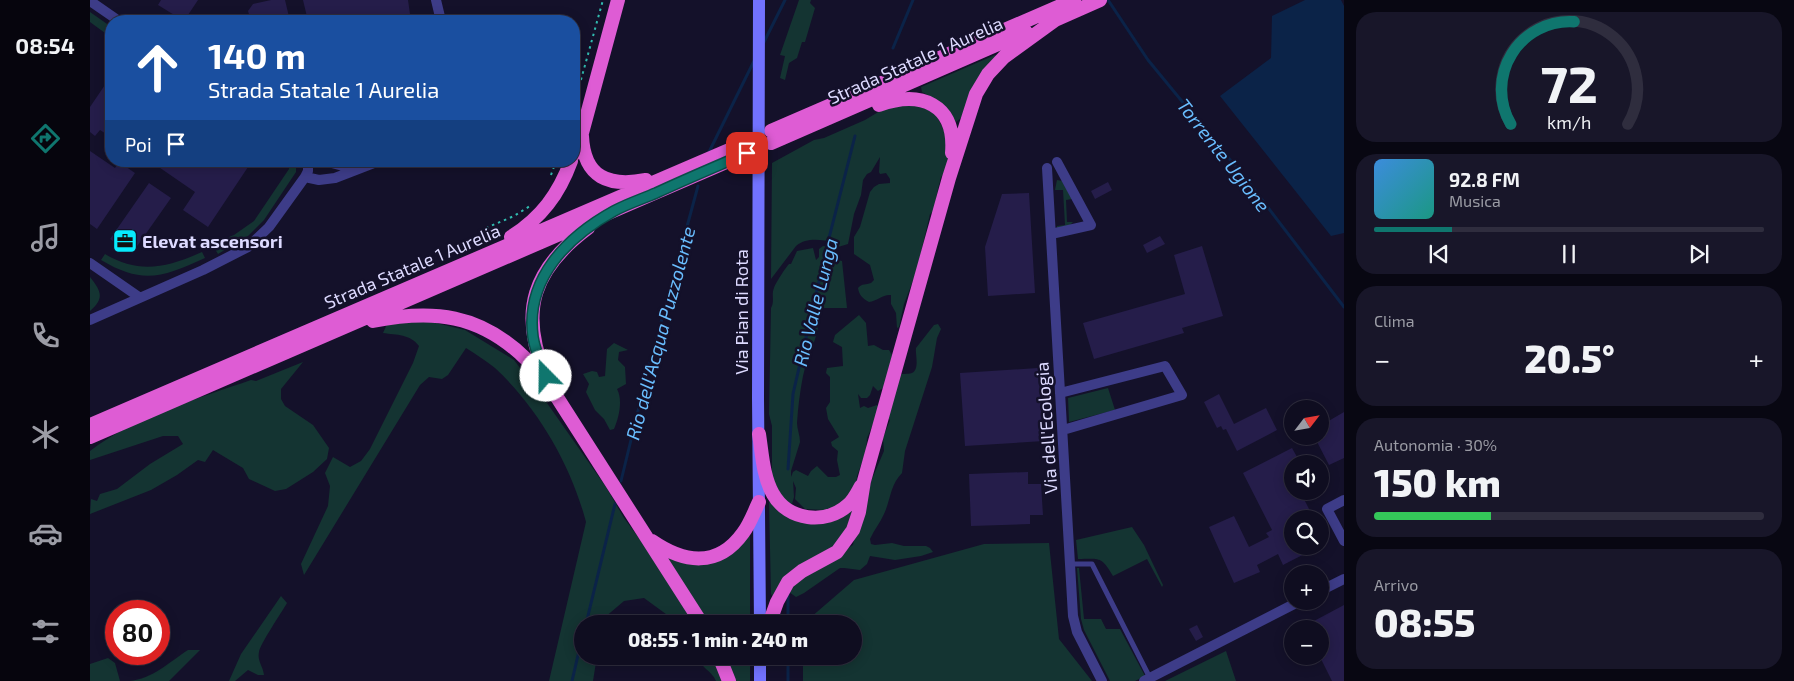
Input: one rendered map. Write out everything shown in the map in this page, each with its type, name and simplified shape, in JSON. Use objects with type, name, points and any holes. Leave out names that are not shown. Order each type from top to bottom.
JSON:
[{"type":"highway","points":[[580,138],[618,0]]},
{"type":"highway","name":"Strada Statale 1 Aurelia","points":[[1075,3],[1055,20],[800,131],[771,137],[1075,3],[1100,0]]},
{"type":"highway","points":[[772,615],[788,582],[802,571],[837,552],[849,537],[859,512],[864,481],[970,108],[993,67],[1012,50],[1055,20]]},
{"type":"highway","points":[[800,131],[830,124],[896,99],[921,99],[940,110],[947,120],[952,133],[953,147],[949,178]]},
{"type":"highway","points":[[582,133],[584,154],[588,163],[596,173],[607,180],[620,183],[635,182],[687,168]]},
{"type":"highway","name":"Strada Statale 1 Aurelia","points":[[748,148],[614,210],[334,332],[92,433],[459,266],[687,168],[748,148]]},
{"type":"highway","points":[[459,266],[514,235],[538,216],[559,190],[569,167]]},
{"type":"highway","points":[[553,391],[533,339],[532,317],[537,291],[545,273],[557,255],[582,232],[614,210]]},
{"type":"highway","points":[[334,332],[373,321],[406,315],[430,315],[458,319],[504,340],[527,359],[553,391],[696,615]]},
{"type":"highway","points":[[759,434],[768,484],[780,503],[797,514],[813,518],[838,512],[852,500],[864,481]]},
{"type":"highway","points":[[647,538],[688,559],[708,558],[724,552],[737,540],[748,525],[759,502]]},
{"type":"highway","points":[[723,665],[729,681]]},
{"type":"main road","name":"Via Pian di Rota","points":[[759,0],[758,398],[760,615]]},
{"type":"main road","points":[[760,665],[760,681]]},
{"type":"street","points":[[436,0],[440,15]]},
{"type":"street","points":[[90,1],[110,15]]},
{"type":"street","points":[[1051,234],[1091,225],[1057,162]]},
{"type":"street","points":[[90,320],[203,270],[248,247],[269,227],[305,177],[308,167]]},
{"type":"street","points":[[305,177],[326,180],[364,167]]},
{"type":"street","name":"Via dell'Ecologia","points":[[1047,168],[1073,616],[1077,632],[1102,681]]},
{"type":"street","points":[[90,263],[139,297]]},
{"type":"street","points":[[1060,393],[1165,366],[1182,395],[1063,430]]},
{"type":"street","points":[[1344,500],[1327,508],[1344,541]]},
{"type":"street","points":[[1329,586],[1344,579]]},
{"type":"street","points":[[1147,679],[1284,609]]},
{"type":"lane","points":[[1070,564],[1092,564],[1147,679]]},
{"type":"path","points":[[580,83],[603,0]]},
{"type":"path","points":[[549,182],[554,167]]},
{"type":"path","points":[[486,228],[514,216],[531,205]]},
{"type":"green space","points":[[799,0],[811,0],[810,3],[815,8],[805,42],[802,42],[797,58],[789,63],[785,80],[780,78],[785,56],[780,55]]},
{"type":"green space","points":[[90,12],[105,22],[105,33],[90,22]]},
{"type":"green space","points":[[995,55],[997,58],[961,118],[956,122],[937,100],[922,92],[921,87]]},
{"type":"green space","points":[[909,103],[934,112],[945,133],[948,155],[945,171],[940,180],[934,211],[930,214],[917,270],[904,304],[899,327],[897,328],[896,313],[891,304],[891,295],[869,302],[860,295],[858,288],[874,280],[870,265],[854,254],[854,237],[860,227],[870,192],[879,184],[890,183],[886,173],[880,174],[879,172],[880,157],[871,172],[863,180],[848,244],[838,247],[834,242],[814,240],[800,243],[771,279],[772,163],[814,140],[824,138],[865,120],[880,111]]},
{"type":"green space","points":[[289,167],[296,167],[296,172],[264,220],[248,236],[218,254],[212,244],[234,235],[254,221]]},
{"type":"green space","points":[[1057,180],[1062,181],[1072,199],[1066,200],[1067,222],[1073,222],[1069,226],[1057,229],[1057,226],[1065,225],[1063,190],[1055,190]]},
{"type":"green space","points":[[823,246],[830,247],[833,251],[833,259],[842,261],[847,308],[819,308],[817,334],[805,367],[801,387],[797,423],[800,442],[791,477],[796,470],[808,476],[817,466],[828,477],[840,475],[837,460],[838,451],[832,446],[831,442],[839,437],[828,419],[826,408],[830,402],[830,377],[826,373],[827,368],[843,366],[842,347],[833,342],[835,335],[859,315],[866,323],[868,346],[874,345],[883,350],[889,350],[892,355],[885,387],[878,391],[873,386],[867,398],[861,398],[858,394],[860,408],[877,405],[880,408],[867,438],[866,451],[857,476],[856,487],[842,504],[826,510],[805,509],[795,499],[796,488],[793,481],[794,497],[792,504],[783,499],[772,477],[772,426],[769,414],[771,308],[774,288],[778,279],[789,264],[791,264],[797,251],[813,248],[816,260],[819,257],[819,249]]},
{"type":"green space","points":[[202,252],[205,258],[177,270],[153,276],[129,273],[101,260],[105,254],[118,261],[142,267],[166,265]]},
{"type":"green space","points":[[90,277],[100,294],[98,302],[90,311]]},
{"type":"green space","points":[[428,321],[465,330],[514,360],[606,487],[624,518],[664,572],[690,615],[667,615],[644,598],[624,601],[608,615],[574,615],[574,665],[596,665],[593,681],[549,681],[586,522],[572,480],[539,419],[511,384],[495,368],[466,348],[448,375],[442,379],[429,377],[420,385],[304,575],[301,564],[328,506],[330,486],[325,473],[333,457],[350,467],[361,461],[370,449],[413,363],[419,346],[407,337],[383,333],[387,324]]},
{"type":"green space","points":[[938,324],[941,329],[937,338],[932,367],[905,451],[902,473],[895,482],[884,514],[870,539],[871,544],[875,545],[892,543],[904,546],[926,546],[933,552],[895,560],[870,556],[867,564],[860,570],[840,568],[796,597],[789,592],[790,584],[853,545],[872,479],[884,451],[883,438],[890,420],[888,418],[895,377],[914,371],[917,365],[916,348],[934,325]]},
{"type":"green space","points":[[614,343],[628,350],[619,352],[618,360],[625,367],[626,384],[617,389],[620,398],[619,414],[614,429],[610,430],[604,419],[595,410],[586,392],[589,384],[583,374],[592,371],[597,372],[599,377],[605,376],[607,349]]},
{"type":"green space","points":[[303,362],[281,389],[281,399],[285,406],[313,425],[329,448],[327,459],[313,472],[286,489],[275,491],[249,479],[243,468],[213,450],[205,462],[198,460],[151,490],[90,514],[91,499],[97,501],[100,494],[117,489],[150,464],[183,444],[178,436],[163,436],[90,460],[90,451],[126,428],[147,418],[189,401],[251,380],[256,381]]},
{"type":"green space","points":[[1108,388],[1115,410],[1069,422],[1068,398]]},
{"type":"green space","points":[[769,502],[773,502],[787,514],[855,507],[841,542],[773,597],[771,594]]},
{"type":"green space","points":[[1132,527],[1144,545],[1163,585],[1162,587],[1147,559],[1113,576],[1106,565],[1099,560],[1078,559],[1076,540]]},
{"type":"green space","points":[[748,535],[750,536],[750,615],[702,615],[665,554],[689,562]]},
{"type":"green space","points":[[1049,543],[1059,639],[1092,681],[803,681],[803,665],[862,665],[862,615],[813,615],[854,580],[984,544]]},
{"type":"green space","points":[[1077,568],[1079,568],[1084,619],[1101,619],[1106,629],[1120,629],[1145,676],[1135,681],[1110,681],[1084,630],[1081,619]]},
{"type":"green space","points":[[281,596],[287,603],[259,652],[264,675],[258,675],[248,670],[235,681],[229,681],[241,654]]},
{"type":"green space","points":[[188,650],[200,650],[169,681],[129,681],[146,677],[166,665],[170,665],[170,662]]},
{"type":"green space","points":[[1226,651],[1236,681],[1165,681]]},
{"type":"green space","points":[[105,659],[105,665],[116,665],[120,681],[90,681],[90,664]]},
{"type":"green space","points":[[702,665],[718,665],[724,681],[716,681],[712,674]]},
{"type":"green space","points":[[728,665],[750,665],[750,681],[734,681]]},
{"type":"water","points":[[1305,0],[1341,0],[1344,6],[1344,233],[1331,236],[1220,96],[1271,58],[1272,16]]},
{"type":"building","points":[[161,0],[198,0],[188,15],[174,15],[158,5]]},
{"type":"building","points":[[271,0],[285,0],[289,15],[249,15],[248,11],[253,4]]},
{"type":"building","points":[[303,0],[408,0],[410,14],[405,15],[307,15]]},
{"type":"building","points":[[105,85],[105,133],[100,130],[95,136],[90,132],[90,107]]},
{"type":"building","points":[[90,151],[105,161],[105,167],[126,167],[135,173],[97,229],[90,224]]},
{"type":"building","points":[[159,167],[248,167],[208,227],[183,210],[195,192]]},
{"type":"building","points":[[1108,182],[1112,190],[1095,199],[1091,191]]},
{"type":"building","points":[[149,183],[171,198],[133,252],[110,239]]},
{"type":"building","points":[[1029,193],[1035,293],[988,296],[985,247],[1002,194]]},
{"type":"building","points":[[1160,236],[1165,244],[1147,253],[1143,245]]},
{"type":"building","points":[[1202,246],[1223,316],[1182,328],[1184,333],[1094,359],[1083,323],[1185,294],[1174,255]]},
{"type":"building","points":[[1038,368],[1044,441],[965,446],[960,373]]},
{"type":"building","points":[[1219,394],[1234,424],[1266,408],[1277,430],[1237,451],[1226,429],[1223,430],[1221,426],[1217,428],[1204,402]]},
{"type":"building","points":[[1344,412],[1344,458],[1329,465],[1329,455],[1324,455],[1319,445],[1329,445],[1329,421]]},
{"type":"building","points":[[1292,448],[1296,455],[1284,455],[1284,500],[1304,500],[1310,510],[1284,510],[1284,555],[1302,555],[1283,565],[1278,554],[1257,565],[1260,572],[1234,583],[1209,527],[1234,516],[1249,547],[1269,537],[1266,533],[1272,530],[1243,473]]},
{"type":"building","points":[[1028,472],[1028,484],[1041,484],[1043,515],[1030,515],[1030,524],[971,526],[969,474]]},
{"type":"building","points":[[1344,605],[1344,681],[1332,681],[1324,665],[1329,665],[1329,620],[1316,620]]},
{"type":"building","points":[[1197,625],[1203,637],[1196,641],[1189,629]]},
{"type":"waterway","name":"Rio dell'Acqua Puzzolente","points":[[764,42],[785,0]]},
{"type":"waterway","name":"Rio Valle Lunga","points":[[893,48],[913,0]]},
{"type":"waterway","name":"Torrente Ugione","points":[[1108,0],[1148,60],[1250,184],[1344,307]]},
{"type":"waterway","name":"Rio dell'Acqua Puzzolente","points":[[708,154],[754,61]]},
{"type":"waterway","name":"Rio Valle Lunga","points":[[788,469],[793,394],[855,136]]},
{"type":"waterway","name":"Rio dell'Acqua Puzzolente","points":[[621,481],[647,374],[698,186]]},
{"type":"waterway","name":"Rio dell'Acqua Puzzolente","points":[[588,615],[615,504]]},
{"type":"waterway","name":"Rio Valle Lunga","points":[[788,594],[788,615]]},
{"type":"waterway","name":"Rio dell'Acqua Puzzolente","points":[[572,681],[576,665]]},
{"type":"waterway","name":"Rio Valle Lunga","points":[[788,665],[788,681]]},
{"type":"place","name":"Elevat ascensori","points":[[125,241]]},
{"type":"route","points":[[546,376],[533,339],[532,317],[540,282],[557,255],[574,238],[614,210],[747,153]]}]
